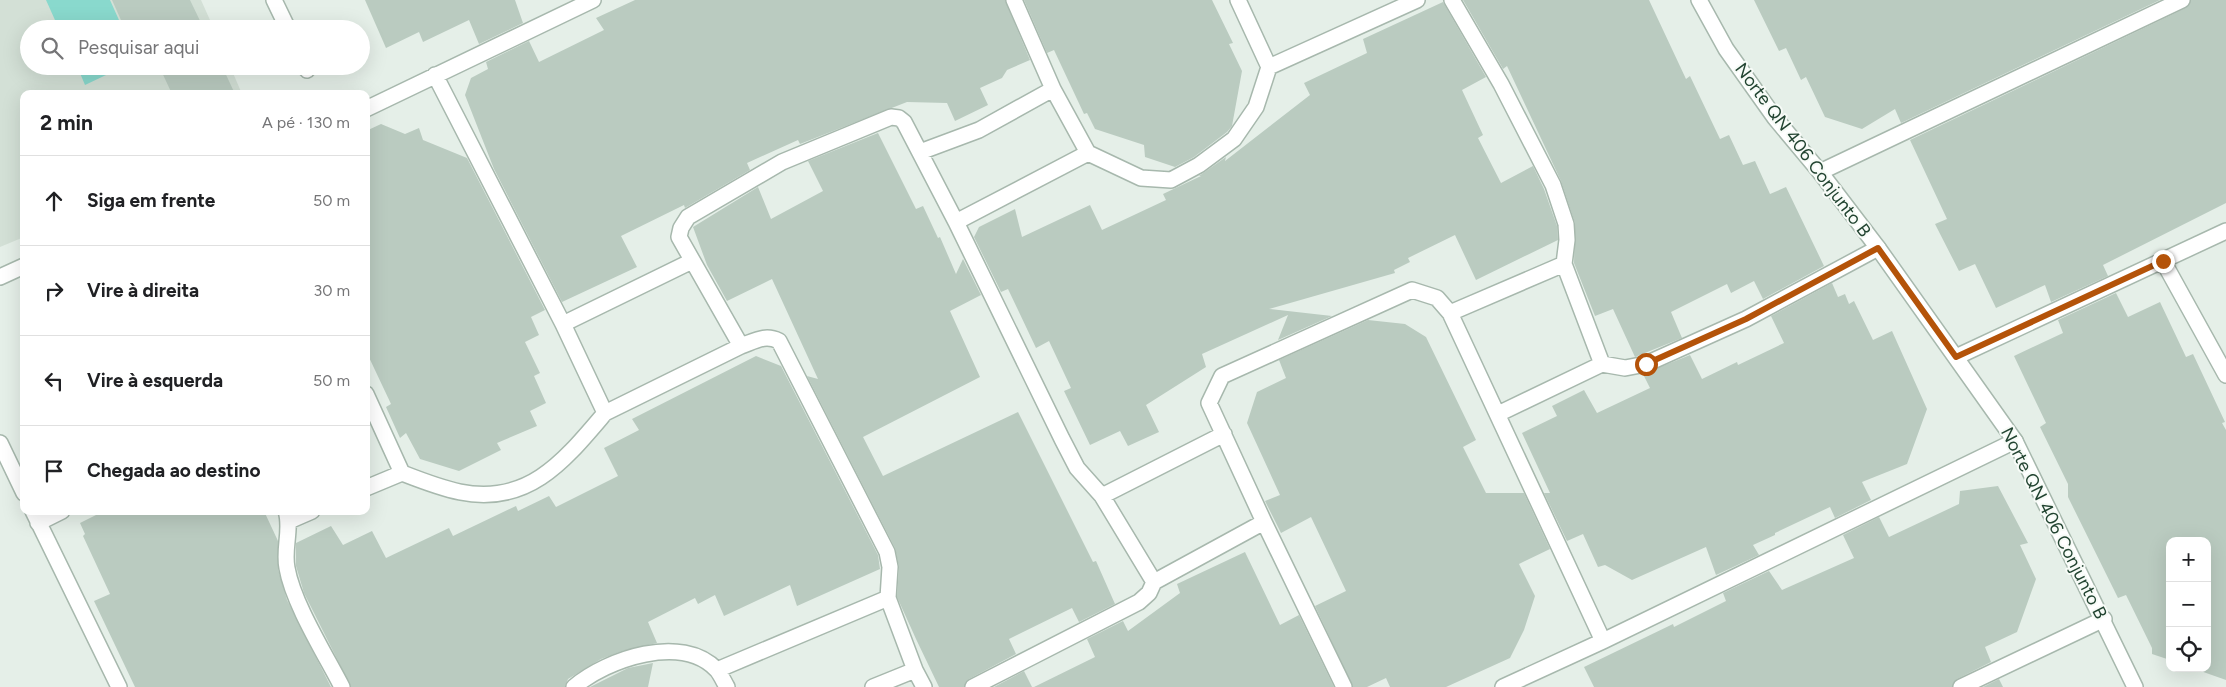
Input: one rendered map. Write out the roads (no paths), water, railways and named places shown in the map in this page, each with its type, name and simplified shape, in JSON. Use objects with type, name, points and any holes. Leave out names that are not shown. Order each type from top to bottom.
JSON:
[{"type":"street","points":[[274,0],[284,20]]},
{"type":"street","points":[[370,107],[592,0]]},
{"type":"street","points":[[1014,0],[1054,89],[1088,153],[1141,178],[1171,180],[1199,166],[1234,139],[1256,106],[1269,66],[1241,1]]},
{"type":"street","points":[[1269,66],[1417,0]]},
{"type":"street","points":[[1452,0],[1501,84],[1553,186],[1566,224],[1567,240],[1564,264],[1602,364]]},
{"type":"street","name":"Norte QN 406 Conjunto B","points":[[1699,0],[1726,49],[1775,118],[1820,172],[1878,248],[2015,441],[2104,619],[2135,687]]},
{"type":"street","points":[[1820,172],[2182,0]]},
{"type":"street","points":[[435,75],[563,324],[605,413]]},
{"type":"street","points":[[920,152],[979,130],[1054,89]]},
{"type":"street","points":[[742,346],[679,237],[681,228],[688,217],[782,162],[891,117],[899,118],[904,122],[956,222],[1077,468],[1102,496],[1154,582]]},
{"type":"street","points":[[956,222],[1088,153]]},
{"type":"street","points":[[1956,357],[2226,231]]},
{"type":"street","points":[[1498,414],[1602,364],[1625,368],[1646,364],[1746,319],[1878,248]]},
{"type":"street","points":[[563,324],[692,261]]},
{"type":"street","points":[[2163,261],[2226,375]]},
{"type":"street","points":[[1450,313],[1564,264]]},
{"type":"street","points":[[0,277],[20,268]]},
{"type":"street","points":[[1344,687],[1264,522],[1210,403],[1222,376],[1412,290],[1437,298],[1450,313],[1603,641]]},
{"type":"street","points":[[370,486],[402,473],[460,492],[483,494],[513,491],[545,477],[570,455],[605,413],[742,346],[764,337],[779,340],[887,552],[890,567],[888,598],[915,670],[924,687]]},
{"type":"street","points":[[370,403],[402,473]]},
{"type":"street","points":[[1102,496],[1224,434]]},
{"type":"street","points":[[1503,687],[1603,641],[2015,441]]},
{"type":"street","points":[[0,443],[20,485]]},
{"type":"street","points":[[287,516],[285,548],[291,587],[342,687]]},
{"type":"street","points":[[36,517],[119,687]]},
{"type":"street","points":[[973,687],[1139,602],[1149,593],[1154,582],[1264,522]]},
{"type":"street","points":[[717,670],[888,598]]},
{"type":"street","points":[[1961,687],[2104,619]]},
{"type":"street","points":[[574,687],[587,676],[620,661],[660,651],[692,654],[717,670],[727,687]]},
{"type":"street","points":[[873,687],[915,670]]},
{"type":"water","points":[[46,0],[110,0],[119,20],[55,20]]},
{"type":"water","points":[[81,75],[106,75],[85,85]]}]
